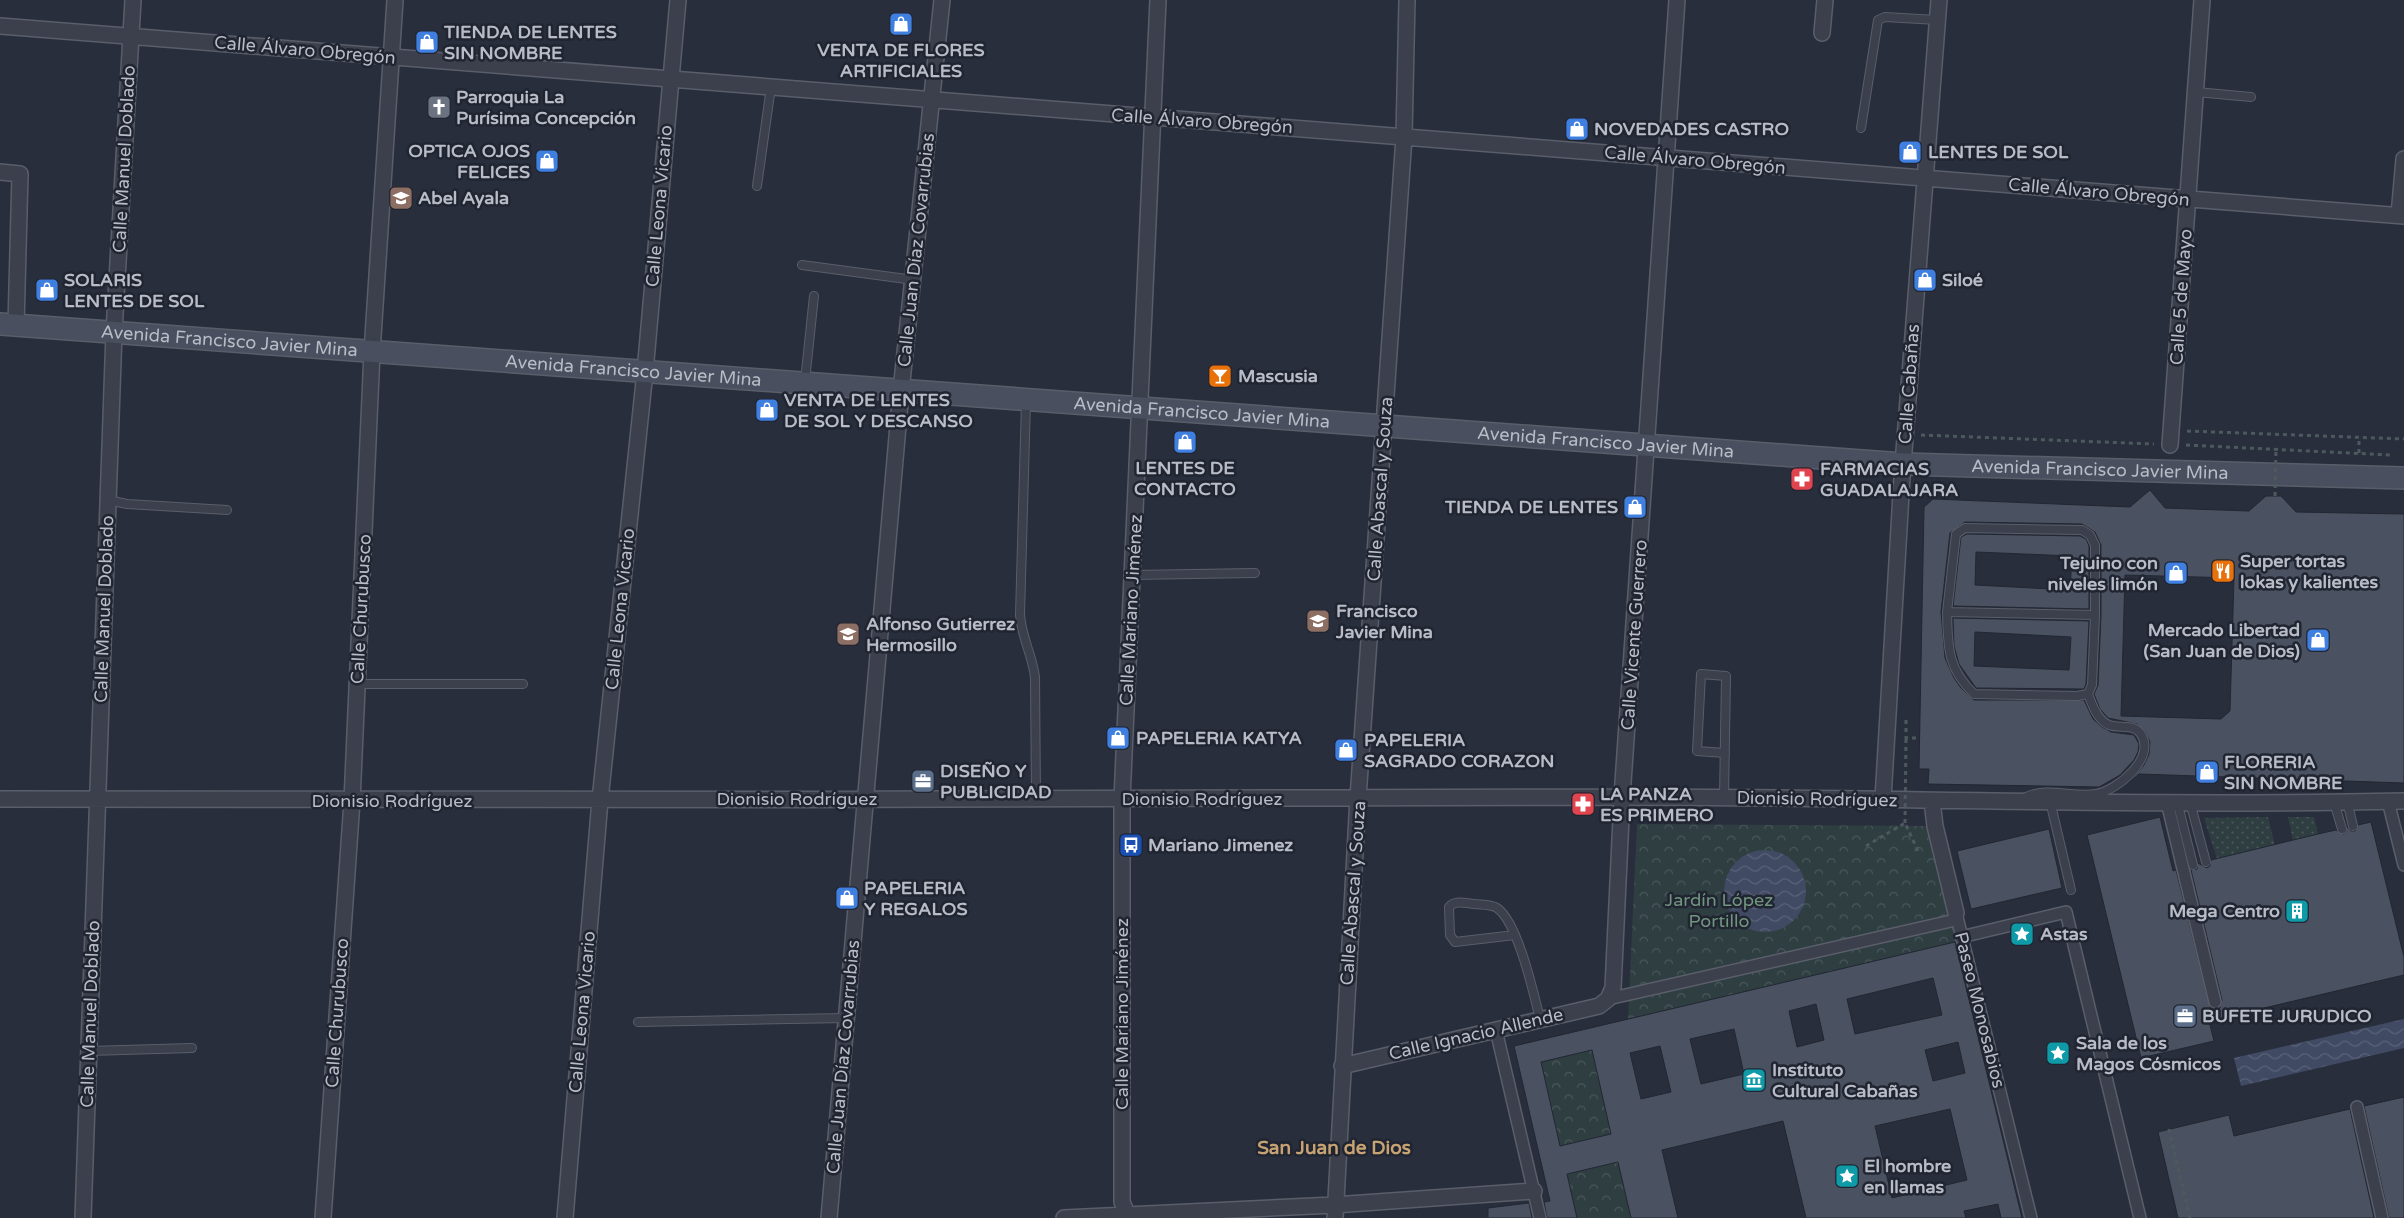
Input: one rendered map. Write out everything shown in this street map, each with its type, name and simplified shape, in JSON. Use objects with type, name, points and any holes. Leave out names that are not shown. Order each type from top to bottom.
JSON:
[{"type":"main road","name":"Avenida Francisco Javier Mina","points":[[8,324],[1903,464],[2404,478]]},
{"type":"street","name":"Calle Manuel Doblado","points":[[83,1218],[114,332],[133,0]]},
{"type":"street","name":"Calle Churubusco","points":[[323,1218],[352,801],[372,352],[395,0]]},
{"type":"street","name":"Calle Leona Vicario","points":[[565,1218],[600,800],[645,372],[678,0]]},
{"type":"street","name":"Calle Juan Díaz Covarrubias","points":[[829,1218],[901,391],[942,0]]},
{"type":"street","name":"Calle Mariano Jiménez","points":[[1128,1217],[1122,1202],[1122,799],[1158,0]]},
{"type":"street","name":"Calle Abascal y Souza","points":[[1334,1211],[1358,798],[1404,137],[1407,0]]},
{"type":"street","name":"Calle Vicente Guerrero","points":[[1608,999],[1613,988],[1622,797],[1648,446],[1677,0]]},
{"type":"street","points":[[1822,33],[1825,0]]},
{"type":"street","name":"Calle Cabañas","points":[[1883,799],[1905,434],[1938,0]]},
{"type":"street","name":"Calle 5 de Mayo","points":[[2171,438],[2202,0]]},
{"type":"street","name":"Calle Álvaro Obregón","points":[[0,26],[2402,215]]},
{"type":"street","points":[[2402,215],[2404,159]]},
{"type":"street","points":[[0,172],[20,174],[8,324]]},
{"type":"street","name":"Dionisio Rodríguez","points":[[0,799],[352,801],[1622,797],[1932,801],[2404,801]]},
{"type":"street","name":"Paseo Monosabios","points":[[1932,801],[1935,826],[1954,917],[1962,937],[2031,1218]]},
{"type":"street","points":[[2388,801],[2404,865]]},
{"type":"street","points":[[2178,802],[2215,1002]]},
{"type":"street","points":[[1962,937],[2066,912],[2140,1218]]},
{"type":"street","points":[[1608,999],[1954,917]]},
{"type":"street","name":"Calle Ignacio Allende","points":[[1342,1066],[1599,1006],[1608,999]]},
{"type":"street","points":[[1496,1030],[1540,1218]]},
{"type":"street","points":[[2357,1108],[2382,1218]]},
{"type":"street","points":[[1064,1218],[1334,1211],[1534,1191]]},
{"type":"lane","points":[[1861,128],[1878,20],[1885,17],[1937,20]]},
{"type":"lane","points":[[757,186],[771,87]]},
{"type":"lane","points":[[2196,92],[2251,97]]},
{"type":"lane","points":[[802,264],[914,280]]},
{"type":"lane","points":[[804,383],[814,296]]},
{"type":"lane","points":[[1026,400],[1020,614],[1022,634],[1033,659],[1036,678],[1036,799]]},
{"type":"lane","points":[[108,500],[127,504],[226,510]]},
{"type":"lane","points":[[1966,528],[2082,530],[2090,536],[2095,545],[2095,615],[2092,685],[2088,694],[2077,696],[1974,694],[1956,672],[1948,652],[1948,612],[1956,534],[1966,528]]},
{"type":"lane","points":[[1132,575],[1255,573]]},
{"type":"lane","points":[[1948,612],[2095,615]]},
{"type":"lane","points":[[1724,798],[1725,754],[1726,676],[1701,674],[1697,751],[1725,754]]},
{"type":"lane","points":[[358,684],[523,684]]},
{"type":"lane","points":[[2018,801],[2034,793],[2096,794],[2114,786],[2138,765],[2144,753],[2140,733],[2135,728],[2109,725],[2100,718],[2088,694]]},
{"type":"lane","points":[[2050,801],[2071,890]]},
{"type":"lane","points":[[2340,801],[2353,826]]},
{"type":"lane","points":[[2340,801],[2342,829]]},
{"type":"lane","points":[[2178,802],[2206,862]]},
{"type":"lane","points":[[2178,802],[2193,865]]},
{"type":"lane","points":[[1515,935],[1455,942],[1450,935],[1449,907],[1456,903],[1495,907],[1501,912],[1515,935],[1530,975],[1540,1019]]},
{"type":"lane","points":[[638,1022],[845,1018]]},
{"type":"lane","points":[[88,1051],[192,1048]]},
{"type":"path","points":[[1905,434],[2404,440]]},
{"type":"path","points":[[2171,438],[2276,449],[2390,455]]},
{"type":"path","points":[[2359,438],[2359,453]]},
{"type":"path","points":[[2275,496],[2276,449]]},
{"type":"path","points":[[1919,738],[1906,738],[1905,823],[1919,852]]},
{"type":"path","points":[[1866,846],[1905,823]]},
{"type":"path","points":[[2169,1129],[2190,1218]]},
{"type":"green space","points":[[2268,817],[2275,845],[2217,859],[2204,818]]},
{"type":"green space","points":[[2288,817],[2314,817],[2318,834],[2293,841]]},
{"type":"green space","name":"Jardín López Portillo","points":[[1637,824],[1929,826],[1956,942],[1628,1019]]},
{"type":"green space","points":[[1592,1050],[1611,1134],[1560,1146],[1541,1062]]},
{"type":"green space","points":[[1618,1162],[1631,1218],[1577,1218],[1567,1174]]},
{"type":"water","points":[[1765,850],[1781,853],[1794,862],[1803,875],[1806,891],[1803,907],[1794,920],[1781,929],[1765,932],[1749,929],[1736,920],[1727,907],[1724,891],[1727,875],[1736,862],[1749,853]]},
{"type":"water","points":[[2404,1019],[2404,1048],[2241,1086],[2234,1058]]},
{"type":"building","name":"Mercado Libertad (San Juan de Dios)","points":[[2150,490],[2165,508],[2249,511],[2266,496],[2281,496],[2296,512],[2404,514],[2404,783],[2139,774],[2129,783],[2144,765],[2149,754],[2150,742],[2145,731],[2137,724],[2108,718],[2100,709],[2094,694],[2098,685],[2101,615],[2101,545],[2095,532],[2082,524],[1965,522],[1950,533],[1941,612],[1945,658],[1961,688],[1974,700],[2084,700],[2093,719],[2102,727],[2111,732],[2134,735],[2139,744],[2138,752],[2134,760],[2120,775],[2099,787],[1928,784],[1929,769],[1919,769],[1924,507],[1933,499],[2130,507]],"holes":[[[2125,575],[2234,578],[2230,711],[2221,719],[2121,716]]]},
{"type":"building","points":[[1967,534],[2080,536],[2086,539],[2089,546],[2089,609],[1953,606],[1961,537]],"holes":[[[1976,552],[2072,556],[2070,590],[1975,585]]]},
{"type":"building","points":[[1953,618],[2089,621],[2086,684],[2084,689],[1976,688],[1959,664],[1954,646]],"holes":[[[1975,632],[2071,637],[2069,670],[1974,666]]]},
{"type":"building","name":"Mega Centro","points":[[2160,817],[2173,871],[2176,870],[2210,1007],[2220,1008],[2222,1000],[2191,870],[2197,869],[2198,863],[2207,868],[2210,866],[2211,860],[2336,830],[2343,834],[2346,832],[2347,827],[2351,831],[2355,831],[2358,825],[2371,822],[2404,957],[2404,975],[2209,1021],[2214,1041],[2141,1058],[2087,835]]},
{"type":"building","points":[[2049,829],[2062,888],[1971,909],[1957,851]]},
{"type":"building","name":"Instituto Cultural Cabañas","points":[[1955,942],[2022,1218],[2001,1218],[1998,1204],[1964,1211],[1966,1218],[1806,1218],[1783,1121],[1662,1150],[1678,1218],[1631,1218],[1618,1162],[1567,1174],[1577,1218],[1547,1218],[1544,1202],[1550,1201],[1514,1046]],"holes":[[[1933,978],[1942,1015],[1855,1034],[1847,999]],[[1816,1004],[1824,1040],[1797,1047],[1789,1011]],[[1734,1029],[1744,1074],[1701,1084],[1690,1039]],[[1958,1042],[1965,1073],[1933,1081],[1925,1050]],[[1660,1046],[1671,1092],[1641,1099],[1630,1053]],[[1592,1050],[1611,1134],[1560,1146],[1541,1062]],[[1950,1109],[1967,1180],[1892,1198],[1875,1126]]]},
{"type":"building","points":[[2404,1097],[2404,1218],[2389,1218],[2364,1106]]},
{"type":"building","points":[[2350,1109],[2374,1218],[2178,1218],[2158,1132],[2229,1115],[2234,1136]]},
{"type":"building","points":[[1529,1203],[1532,1218],[1488,1218],[1488,1208]]},
{"type":"place","name":"VENTA DE FLORES ARTIFICIALES","points":[[901,24]]},
{"type":"place","name":"TIENDA DE LENTES SIN NOMBRE","points":[[427,42]]},
{"type":"place","name":"Parroquia La Purísima Concepción","points":[[439,107]]},
{"type":"place","name":"NOVEDADES CASTRO","points":[[1577,129]]},
{"type":"place","name":"LENTES DE SOL","points":[[1910,152]]},
{"type":"place","name":"OPTICA OJOS FELICES","points":[[547,161]]},
{"type":"place","name":"Abel Ayala","points":[[401,198]]},
{"type":"place","name":"Siloé","points":[[1925,280]]},
{"type":"place","name":"SOLARIS LENTES DE SOL","points":[[47,290]]},
{"type":"place","name":"Mascusia","points":[[1220,376]]},
{"type":"place","name":"VENTA DE LENTES DE SOL Y DESCANSO","points":[[767,410]]},
{"type":"place","name":"LENTES DE CONTACTO","points":[[1185,442]]},
{"type":"place","name":"FARMACIAS GUADALAJARA","points":[[1802,479]]},
{"type":"place","name":"TIENDA DE LENTES","points":[[1635,507]]},
{"type":"place","name":"Super tortas lokas y kalientes","points":[[2223,571]]},
{"type":"place","name":"Tejuino con niveles limón","points":[[2176,573]]},
{"type":"place","name":"Francisco Javier Mina","points":[[1318,621]]},
{"type":"place","name":"Alfonso Gutierrez Hermosillo","points":[[848,634]]},
{"type":"place","name":"Mercado Libertad (San Juan de Dios)","points":[[2318,640]]},
{"type":"place","name":"PAPELERIA KATYA","points":[[1118,738]]},
{"type":"place","name":"PAPELERIA SAGRADO CORAZON","points":[[1346,750]]},
{"type":"place","name":"FLORERIA SIN NOMBRE","points":[[2207,772]]},
{"type":"place","name":"DISEÑO Y PUBLICIDAD","points":[[923,781]]},
{"type":"place","name":"LA PANZA ES PRIMERO","points":[[1583,804]]},
{"type":"place","name":"Mariano Jimenez","points":[[1131,845]]},
{"type":"place","name":"PAPELERIA Y REGALOS","points":[[847,898]]},
{"type":"place","name":"Mega Centro","points":[[2297,911]]},
{"type":"place","name":"Astas","points":[[2022,934]]},
{"type":"place","name":"BUFETE JURUDICO","points":[[2185,1016]]},
{"type":"place","name":"Sala de los Magos Cósmicos","points":[[2058,1053]]},
{"type":"place","name":"Instituto Cultural Cabañas","points":[[1754,1080]]},
{"type":"place","name":"El hombre en llamas","points":[[1847,1176]]},
{"type":"district","name":"San Juan de Dios","points":[[1334,1148]]}]
